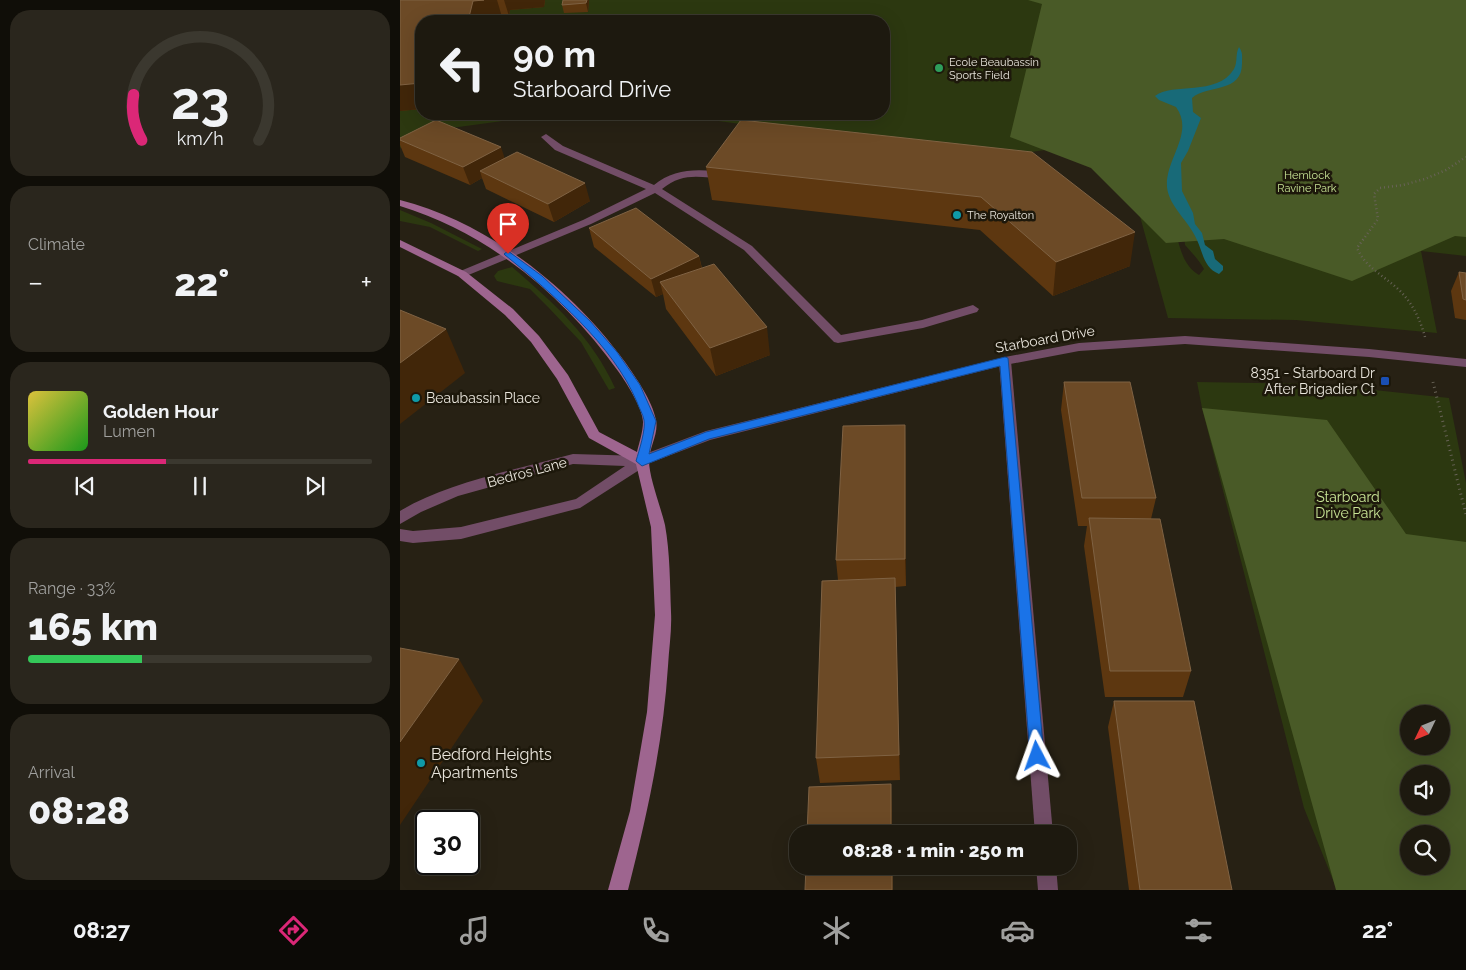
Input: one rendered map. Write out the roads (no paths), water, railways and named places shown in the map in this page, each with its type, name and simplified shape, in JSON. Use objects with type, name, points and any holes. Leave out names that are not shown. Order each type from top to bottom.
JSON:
[{"type":"main road","points":[[400,203],[420,209],[466,230],[508,254],[539,278],[597,334],[636,387],[650,421],[642,461],[658,527],[663,615],[656,712],[639,811],[618,890]]},
{"type":"main road","points":[[400,243],[462,274],[509,312],[535,340],[563,378],[594,435],[642,461]]},
{"type":"street","points":[[546,137],[559,148],[655,188],[748,248],[838,339],[923,324],[973,309]]},
{"type":"street","points":[[462,274],[586,222],[655,188],[668,178],[685,173],[728,176]]},
{"type":"street","name":"Starboard Drive","points":[[642,461],[706,436],[1005,361],[1078,347],[1185,340],[1369,353],[1466,363]]},
{"type":"street","points":[[1005,361],[1043,825]]},
{"type":"street","name":"Bedros Lane","points":[[400,518],[416,508],[454,492],[573,459],[642,461]]},
{"type":"street","points":[[400,536],[413,537],[461,533],[580,503],[642,461]]},
{"type":"street","points":[[1047,875],[1048,890]]},
{"type":"water","points":[[1239,47],[1242,53],[1242,62],[1241,72],[1237,79],[1231,84],[1207,91],[1192,98],[1193,112],[1201,118],[1188,151],[1181,163],[1182,191],[1193,213],[1195,224],[1202,233],[1205,245],[1213,251],[1215,259],[1223,266],[1223,270],[1219,274],[1207,264],[1194,233],[1176,208],[1169,194],[1167,187],[1168,177],[1181,136],[1181,117],[1176,107],[1159,100],[1155,96],[1172,90],[1206,86],[1226,78],[1234,69]]},
{"type":"place","name":"Ecole Beaubassin Sports Field","points":[[939,68]]},
{"type":"place","name":"The Royalton","points":[[957,215]]},
{"type":"place","name":"8351 - Starboard Dr After Brigadier Ct","points":[[1385,381]]},
{"type":"place","name":"Beaubassin Place","points":[[416,398]]},
{"type":"place","name":"Bedford Heights Apartments","points":[[421,763]]},
{"type":"park label","name":"Hemlock Ravine Park","points":[[1307,181]]},
{"type":"park label","name":"Starboard Drive Park","points":[[1348,506]]}]
